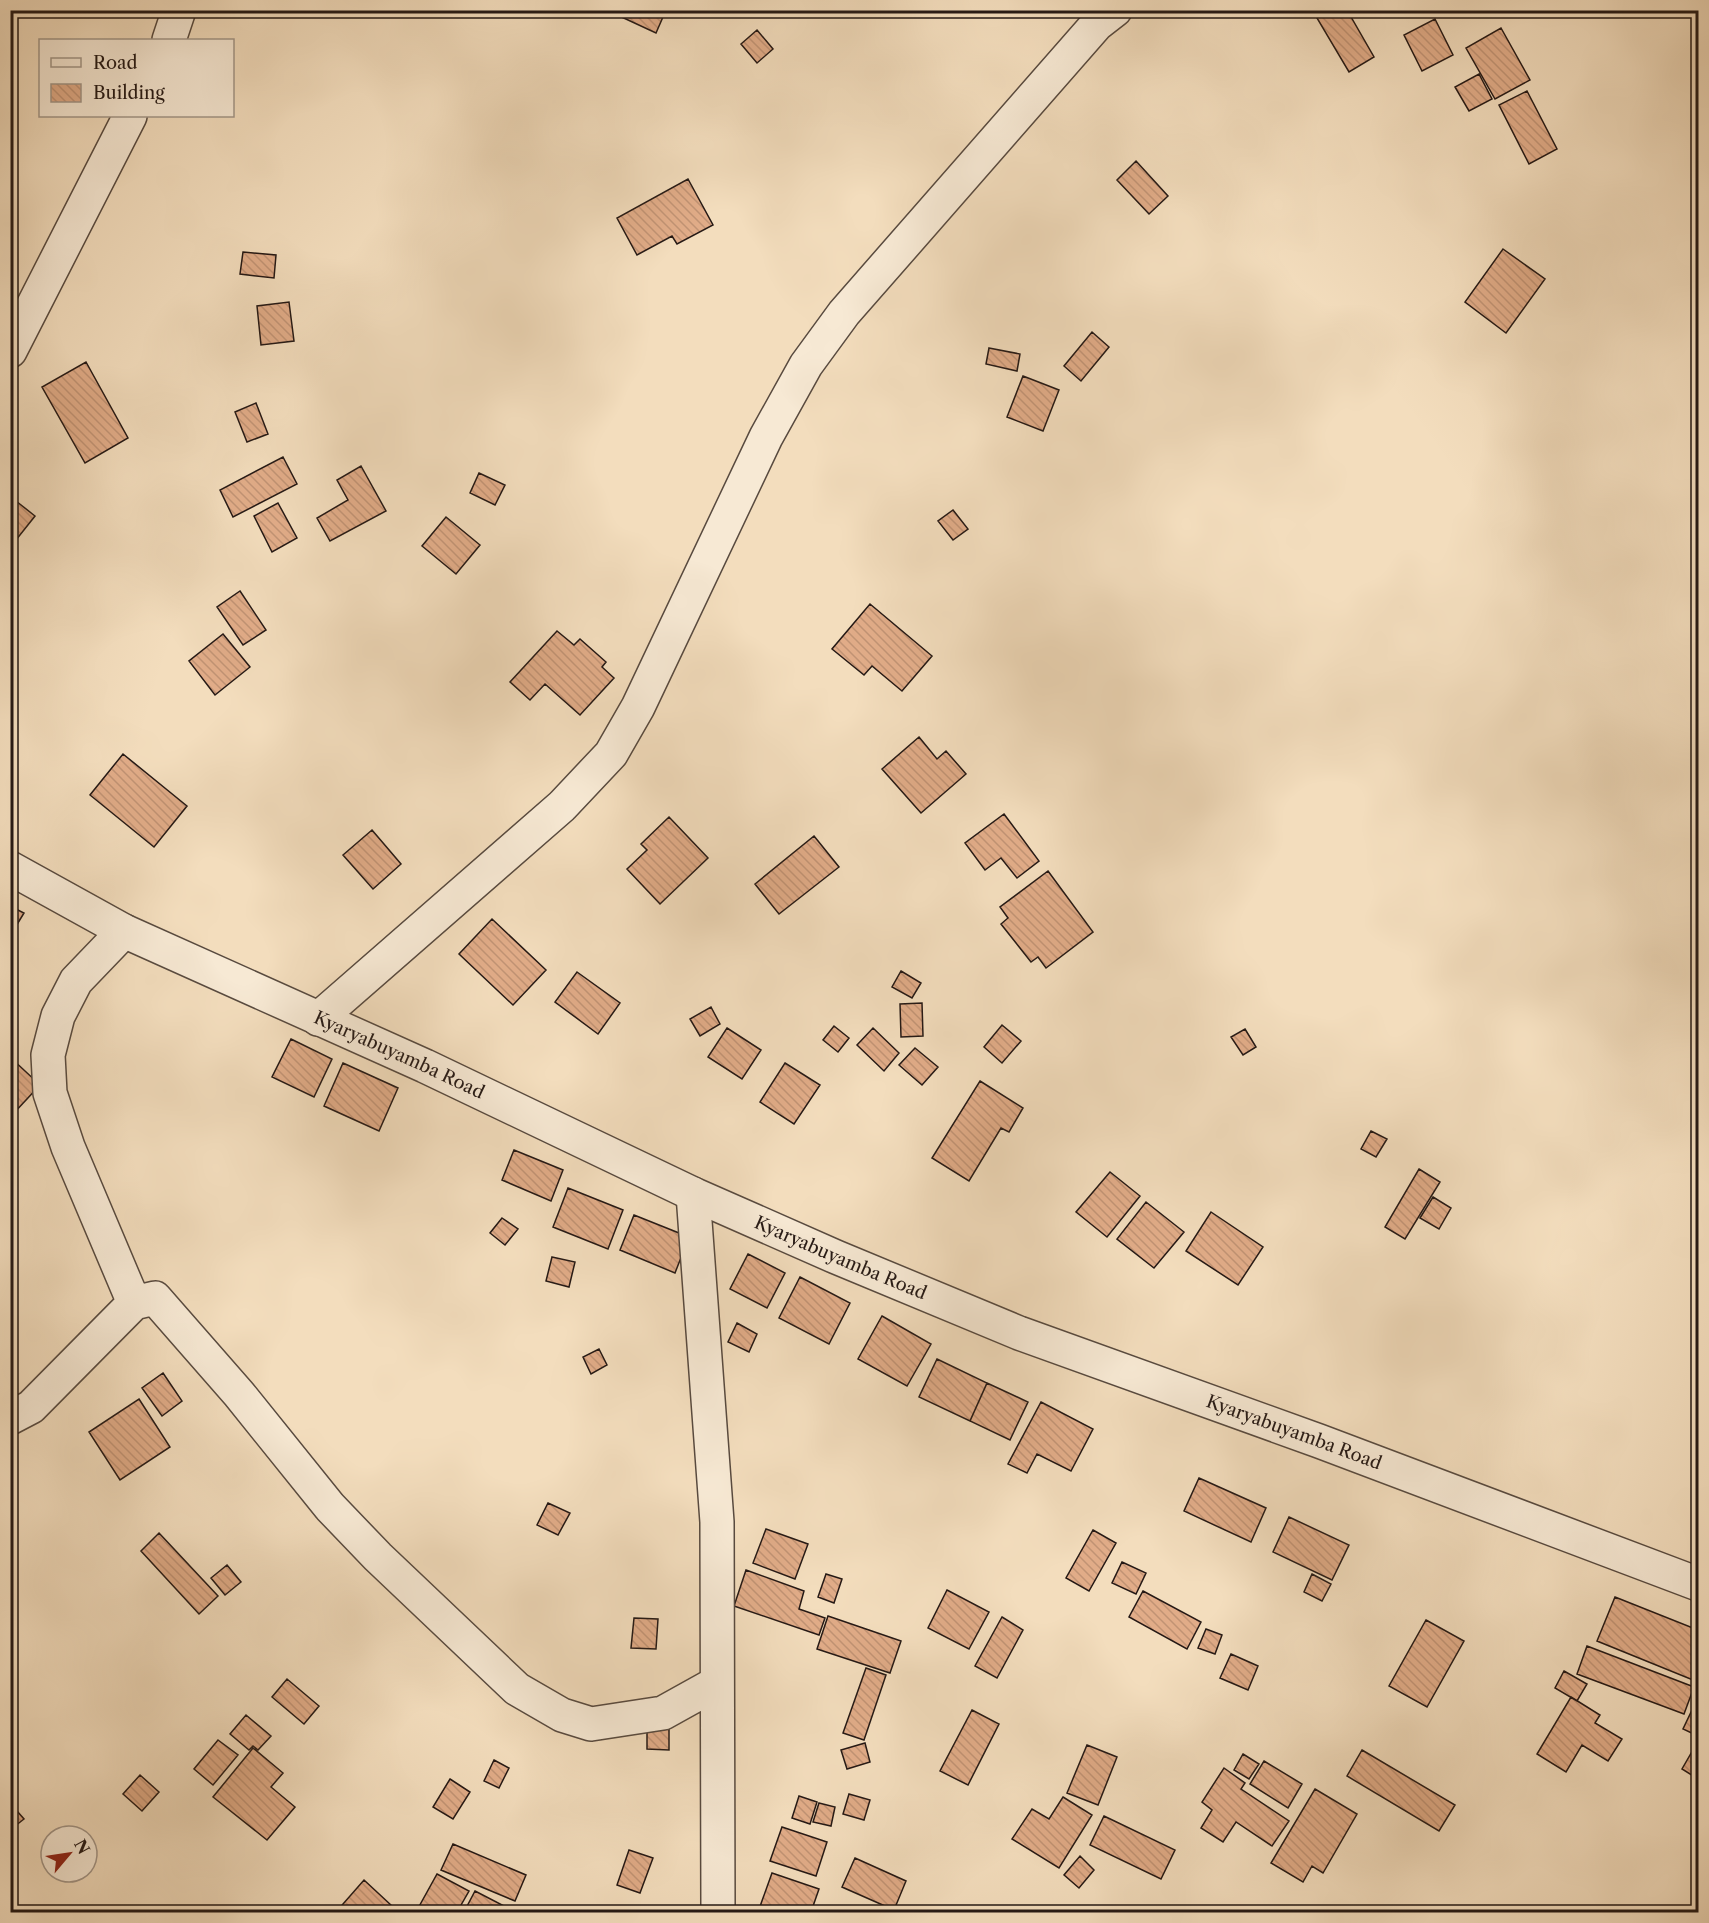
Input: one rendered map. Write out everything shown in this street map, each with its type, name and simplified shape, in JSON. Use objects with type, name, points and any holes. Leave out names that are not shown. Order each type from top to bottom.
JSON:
[{"type":"street","points":[[169,39],[179,10]]},
{"type":"street","points":[[318,1019],[562,806],[610,754],[638,707],[766,437],[806,365],[844,313],[1097,24],[1115,10]]},
{"type":"street","points":[[10,351],[129,117]]},
{"type":"street","name":"Kyaryabuyamba Road","points":[[10,868],[124,931],[425,1066],[693,1194],[1019,1333],[1698,1584]]},
{"type":"street","points":[[124,931],[76,981],[58,1016],[48,1055],[50,1093],[68,1147],[134,1303]]},
{"type":"street","points":[[693,1194],[717,1522],[718,1912]]},
{"type":"street","points":[[10,1418],[31,1407],[134,1303],[155,1298],[239,1394],[330,1507],[378,1557],[517,1689],[562,1715],[591,1724],[663,1713],[717,1683]]},
{"type":"building","points":[[10,10],[28,10],[29,13],[10,21]]},
{"type":"building","points":[[614,10],[666,10],[656,33],[613,13]]},
{"type":"building","points":[[1318,10],[1347,10],[1374,57],[1349,72],[1314,13]]},
{"type":"building","points":[[1435,19],[1453,55],[1422,71],[1404,35]]},
{"type":"building","points":[[1501,28],[1530,80],[1495,99],[1466,48]]},
{"type":"building","points":[[757,30],[773,49],[757,63],[741,44]]},
{"type":"building","points":[[1479,74],[1492,99],[1469,111],[1455,87]]},
{"type":"building","points":[[1527,91],[1557,149],[1529,164],[1499,105]]},
{"type":"building","points":[[1136,161],[1168,196],[1149,214],[1117,180]]},
{"type":"building","points":[[688,179],[713,225],[677,244],[672,236],[637,255],[617,218]]},
{"type":"building","points":[[1503,249],[1545,279],[1506,333],[1465,302]]},
{"type":"building","points":[[243,252],[276,255],[274,278],[240,274]]},
{"type":"building","points":[[289,302],[294,341],[261,345],[257,306]]},
{"type":"building","points":[[1092,332],[1109,347],[1081,381],[1064,366]]},
{"type":"building","points":[[989,348],[1020,354],[1017,371],[986,364]]},
{"type":"building","points":[[86,362],[128,438],[85,463],[42,387]]},
{"type":"building","points":[[1023,376],[1059,390],[1043,431],[1007,417]]},
{"type":"building","points":[[256,403],[268,434],[247,442],[235,412]]},
{"type":"building","points":[[283,457],[297,484],[233,517],[220,490]]},
{"type":"building","points":[[361,466],[386,511],[330,541],[317,518],[348,500],[337,480]]},
{"type":"building","points":[[479,473],[505,485],[495,505],[470,493]]},
{"type":"building","points":[[16,501],[35,516],[16,540],[10,536],[10,507]]},
{"type":"building","points":[[278,503],[297,538],[272,552],[254,516]]},
{"type":"building","points":[[953,510],[968,529],[953,540],[938,521]]},
{"type":"building","points":[[446,517],[480,545],[456,574],[422,546]]},
{"type":"building","points":[[240,591],[266,630],[243,645],[217,607]]},
{"type":"building","points":[[870,604],[932,656],[902,691],[872,666],[864,675],[832,649]]},
{"type":"building","points":[[557,631],[574,645],[580,639],[606,662],[602,667],[614,678],[580,715],[545,684],[530,700],[510,682]]},
{"type":"building","points":[[223,634],[250,667],[215,695],[189,661]]},
{"type":"building","points":[[919,737],[937,759],[946,751],[966,774],[921,813],[882,769]]},
{"type":"building","points":[[123,754],[187,806],[154,847],[90,795]]},
{"type":"building","points":[[1004,814],[1039,861],[1017,878],[1001,858],[985,870],[965,843]]},
{"type":"building","points":[[669,817],[708,858],[660,904],[627,869],[647,850],[641,844]]},
{"type":"building","points":[[372,830],[401,864],[373,889],[343,855]]},
{"type":"building","points":[[814,836],[839,867],[779,914],[755,884]]},
{"type":"building","points":[[1048,871],[1093,932],[1046,968],[1038,957],[1031,962],[1001,924],[1008,918],[1000,907]]},
{"type":"building","points":[[10,906],[24,913],[10,936]]},
{"type":"building","points":[[492,919],[546,970],[513,1005],[459,954]]},
{"type":"building","points":[[901,971],[921,983],[912,998],[892,987]]},
{"type":"building","points":[[577,972],[620,1003],[598,1034],[555,1002]]},
{"type":"building","points":[[922,1003],[923,1036],[901,1037],[900,1004]]},
{"type":"building","points":[[711,1007],[720,1024],[700,1036],[690,1019]]},
{"type":"building","points":[[1002,1025],[1021,1041],[1002,1063],[984,1047]]},
{"type":"building","points":[[834,1026],[849,1038],[838,1052],[823,1040]]},
{"type":"building","points":[[727,1028],[761,1050],[742,1079],[708,1057]]},
{"type":"building","points":[[873,1028],[899,1053],[884,1071],[857,1045]]},
{"type":"building","points":[[1245,1029],[1256,1047],[1243,1055],[1231,1037]]},
{"type":"building","points":[[291,1039],[332,1059],[314,1097],[272,1077]]},
{"type":"building","points":[[915,1048],[938,1067],[922,1085],[899,1065]]},
{"type":"building","points":[[10,1057],[40,1085],[12,1115],[10,1114]]},
{"type":"building","points":[[343,1063],[398,1088],[379,1131],[324,1106]]},
{"type":"building","points":[[785,1063],[820,1085],[794,1124],[760,1102]]},
{"type":"building","points":[[980,1081],[1023,1108],[1009,1132],[1001,1128],[969,1181],[932,1158]]},
{"type":"building","points":[[1371,1131],[1387,1139],[1376,1157],[1361,1149]]},
{"type":"building","points":[[514,1150],[563,1170],[551,1201],[502,1180]]},
{"type":"building","points":[[1419,1169],[1440,1182],[1405,1239],[1385,1227]]},
{"type":"building","points":[[1110,1172],[1140,1196],[1107,1237],[1076,1212]]},
{"type":"building","points":[[568,1188],[623,1210],[608,1249],[553,1227]]},
{"type":"building","points":[[1433,1197],[1451,1208],[1439,1229],[1420,1218]]},
{"type":"building","points":[[1146,1202],[1184,1232],[1154,1268],[1117,1239]]},
{"type":"building","points":[[1211,1212],[1263,1247],[1238,1285],[1186,1251]]},
{"type":"building","points":[[634,1215],[689,1237],[675,1273],[620,1250]]},
{"type":"building","points":[[502,1218],[518,1229],[505,1245],[490,1233]]},
{"type":"building","points":[[748,1254],[785,1273],[767,1308],[730,1289]]},
{"type":"building","points":[[552,1257],[575,1262],[569,1287],[546,1281]]},
{"type":"building","points":[[800,1277],[850,1303],[829,1344],[779,1318]]},
{"type":"building","points":[[882,1316],[931,1344],[907,1386],[858,1359]]},
{"type":"building","points":[[737,1323],[757,1334],[749,1352],[728,1342]]},
{"type":"building","points":[[599,1349],[607,1365],[591,1374],[583,1357]]},
{"type":"building","points":[[937,1359],[987,1383],[970,1421],[919,1397]]},
{"type":"building","points":[[163,1373],[182,1401],[162,1416],[142,1388]]},
{"type":"building","points":[[987,1383],[1028,1402],[1010,1440],[970,1421]]},
{"type":"building","points":[[139,1399],[170,1447],[120,1480],[89,1432]]},
{"type":"building","points":[[1041,1402],[1093,1429],[1071,1471],[1037,1454],[1027,1473],[1008,1464]]},
{"type":"building","points":[[1199,1478],[1266,1508],[1251,1542],[1184,1511]]},
{"type":"building","points":[[548,1503],[570,1513],[558,1535],[537,1525]]},
{"type":"building","points":[[1289,1517],[1349,1545],[1332,1580],[1273,1552]]},
{"type":"building","points":[[766,1529],[808,1544],[795,1579],[753,1563]]},
{"type":"building","points":[[1093,1530],[1116,1543],[1089,1591],[1066,1578]]},
{"type":"building","points":[[159,1533],[218,1596],[199,1614],[141,1551]]},
{"type":"building","points":[[1122,1562],[1146,1573],[1136,1594],[1112,1583]]},
{"type":"building","points":[[227,1565],[241,1582],[225,1595],[211,1578]]},
{"type":"building","points":[[746,1570],[804,1591],[799,1609],[825,1618],[819,1635],[734,1606]]},
{"type":"building","points":[[826,1574],[842,1579],[834,1603],[818,1597]]},
{"type":"building","points":[[1312,1574],[1331,1584],[1322,1601],[1304,1592]]},
{"type":"building","points":[[947,1590],[989,1612],[969,1649],[928,1628]]},
{"type":"building","points":[[1143,1591],[1201,1622],[1187,1649],[1129,1617]]},
{"type":"building","points":[[1615,1597],[1698,1630],[1698,1666],[1693,1680],[1597,1641]]},
{"type":"building","points":[[828,1616],[901,1641],[890,1673],[817,1649]]},
{"type":"building","points":[[1002,1617],[1023,1630],[997,1678],[975,1666]]},
{"type":"building","points":[[634,1618],[658,1619],[656,1649],[631,1648]]},
{"type":"building","points":[[1426,1620],[1464,1641],[1427,1707],[1389,1686]]},
{"type":"building","points":[[1206,1629],[1222,1635],[1215,1654],[1198,1648]]},
{"type":"building","points":[[1587,1646],[1694,1687],[1684,1714],[1577,1674]]},
{"type":"building","points":[[1231,1654],[1258,1666],[1248,1690],[1220,1678]]},
{"type":"building","points":[[866,1668],[886,1675],[864,1740],[843,1733]]},
{"type":"building","points":[[1564,1671],[1587,1684],[1577,1701],[1555,1688]]},
{"type":"building","points":[[287,1679],[319,1706],[304,1724],[272,1697]]},
{"type":"building","points":[[1571,1697],[1600,1715],[1595,1723],[1622,1739],[1608,1761],[1582,1745],[1566,1772],[1537,1754]]},
{"type":"building","points":[[972,1710],[999,1724],[968,1785],[940,1771]]},
{"type":"building","points":[[1692,1710],[1698,1713],[1698,1736],[1683,1729]]},
{"type":"building","points":[[246,1715],[271,1736],[258,1750],[253,1746],[249,1750],[230,1734]]},
{"type":"building","points":[[647,1724],[669,1724],[669,1750],[647,1749]]},
{"type":"building","points":[[218,1740],[238,1755],[213,1785],[194,1769]]},
{"type":"building","points":[[865,1743],[870,1762],[847,1769],[841,1750]]},
{"type":"building","points":[[1698,1744],[1698,1779],[1682,1769]]},
{"type":"building","points":[[1087,1745],[1117,1757],[1098,1805],[1067,1793]]},
{"type":"building","points":[[253,1748],[283,1773],[271,1787],[295,1807],[267,1840],[213,1797]]},
{"type":"building","points":[[1362,1750],[1455,1805],[1439,1831],[1347,1776]]},
{"type":"building","points":[[1243,1754],[1259,1764],[1249,1779],[1234,1770]]},
{"type":"building","points":[[494,1760],[509,1768],[499,1788],[484,1781]]},
{"type":"building","points":[[1264,1761],[1302,1784],[1288,1808],[1250,1784]]},
{"type":"building","points":[[1224,1768],[1245,1783],[1241,1789],[1289,1821],[1272,1846],[1236,1822],[1223,1842],[1201,1828],[1212,1810],[1202,1802]]},
{"type":"building","points":[[140,1775],[159,1792],[142,1811],[123,1794]]},
{"type":"building","points":[[450,1779],[470,1792],[453,1819],[433,1807]]},
{"type":"building","points":[[1315,1789],[1357,1814],[1323,1873],[1312,1866],[1303,1882],[1271,1863]]},
{"type":"building","points":[[849,1794],[870,1800],[864,1820],[843,1814]]},
{"type":"building","points":[[799,1796],[817,1802],[810,1824],[792,1818]]},
{"type":"building","points":[[1063,1797],[1092,1815],[1059,1868],[1012,1839],[1032,1809],[1049,1819]]},
{"type":"building","points":[[10,1803],[24,1819],[10,1830]]},
{"type":"building","points":[[819,1803],[835,1807],[831,1826],[813,1822]]},
{"type":"building","points":[[1104,1816],[1175,1850],[1161,1879],[1090,1845]]},
{"type":"building","points":[[782,1827],[827,1842],[816,1876],[770,1861]]},
{"type":"building","points":[[453,1844],[526,1875],[515,1901],[441,1870]]},
{"type":"building","points":[[629,1850],[653,1858],[640,1893],[617,1885]]},
{"type":"building","points":[[1080,1856],[1094,1870],[1079,1888],[1064,1875]]},
{"type":"building","points":[[855,1858],[906,1881],[894,1910],[842,1887]]},
{"type":"building","points":[[772,1873],[819,1889],[811,1912],[758,1912]]},
{"type":"building","points":[[437,1874],[469,1891],[457,1912],[416,1912]]},
{"type":"building","points":[[364,1880],[392,1906],[386,1912],[336,1912]]},
{"type":"building","points":[[475,1891],[510,1909],[509,1912],[464,1912]]}]
